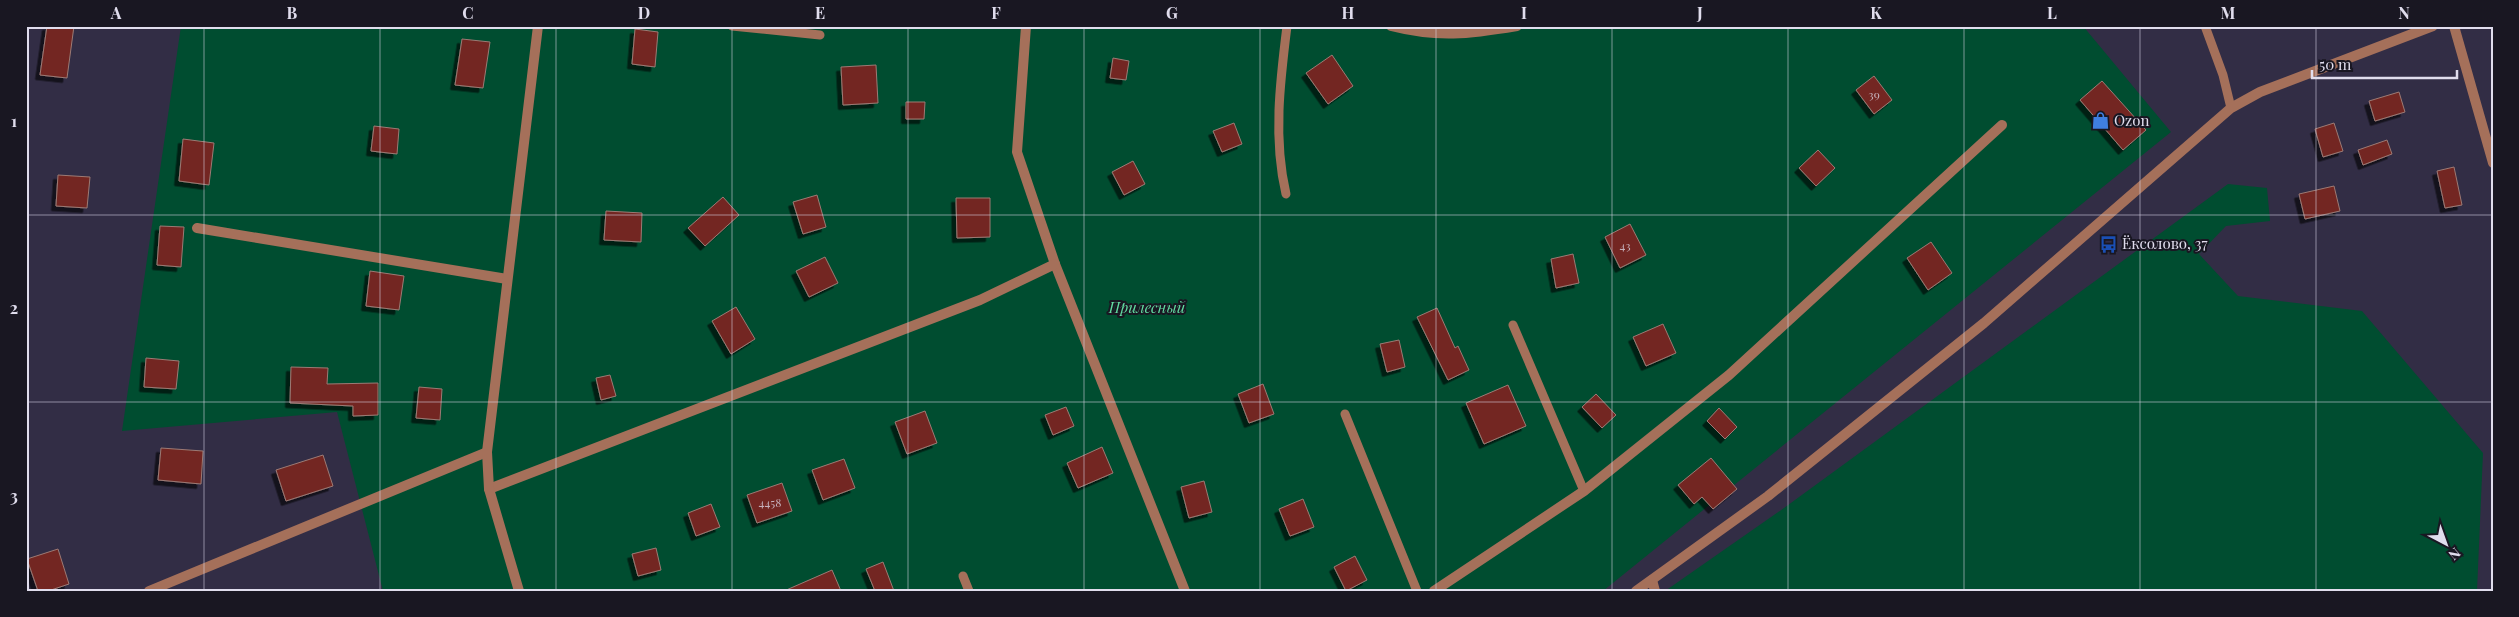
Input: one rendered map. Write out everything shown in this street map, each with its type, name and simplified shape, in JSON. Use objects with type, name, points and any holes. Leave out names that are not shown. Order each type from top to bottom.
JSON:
[{"type":"street","points":[[519,591],[489,490],[487,452],[538,26]]},
{"type":"street","points":[[1026,26],[1017,152],[1055,264],[1185,591]]},
{"type":"street","points":[[1391,26],[1422,34],[1467,34],[1517,26]]},
{"type":"street","points":[[1636,591],[1768,496],[1977,329],[2230,108],[2260,92],[2433,26]]},
{"type":"street","points":[[2454,26],[2493,164]]},
{"type":"street","points":[[1434,591],[1584,491],[1729,375],[2002,125]]},
{"type":"street","points":[[197,228],[508,279]]},
{"type":"street","points":[[489,490],[980,300],[1055,264]]},
{"type":"street","points":[[149,591],[487,452]]},
{"type":"street","points":[[1652,580],[1655,591]]},
{"type":"lane","points":[[732,26],[820,35]]},
{"type":"lane","points":[[1286,194],[1280,170],[1279,93],[1287,26]]},
{"type":"lane","points":[[2205,26],[2223,75],[2230,108]]},
{"type":"lane","points":[[1513,326],[1584,491]]},
{"type":"lane","points":[[1345,414],[1417,591]]},
{"type":"lane","points":[[963,576],[969,591]]},
{"type":"green space","name":"Прилесный","points":[[181,26],[2083,26],[2171,132],[1603,591],[383,591],[337,412],[122,431]]},
{"type":"green space","points":[[2228,184],[2267,188],[2270,221],[2226,226],[2199,254],[2238,296],[2362,311],[2483,453],[2477,591],[1665,591],[1784,508]]},
{"type":"building","points":[[47,26],[74,26],[67,78],[40,75]]},
{"type":"building","points":[[635,29],[658,32],[655,67],[632,64]]},
{"type":"building","points":[[462,39],[490,42],[483,88],[455,85]]},
{"type":"building","points":[[1332,55],[1353,86],[1328,104],[1306,73]]},
{"type":"building","points":[[1113,58],[1129,61],[1126,80],[1110,78]]},
{"type":"building","points":[[876,65],[878,103],[843,105],[841,67]]},
{"type":"building","points":[[1874,76],[1892,100],[1874,114],[1856,90]]},
{"type":"building","points":[[2102,81],[2146,130],[2123,150],[2080,100]]},
{"type":"building","points":[[2399,92],[2405,112],[2375,121],[2369,101]]},
{"type":"building","points":[[906,102],[925,102],[924,119],[906,119]]},
{"type":"building","points":[[1234,123],[1242,144],[1222,152],[1213,131]]},
{"type":"building","points":[[2334,123],[2343,151],[2323,157],[2315,129]]},
{"type":"building","points":[[374,126],[399,129],[397,154],[371,151]]},
{"type":"building","points":[[183,139],[214,143],[209,185],[179,181]]},
{"type":"building","points":[[2387,140],[2392,154],[2363,165],[2358,150]]},
{"type":"building","points":[[1818,150],[1835,168],[1816,186],[1799,168]]},
{"type":"building","points":[[1133,161],[1145,184],[1124,195],[1112,172]]},
{"type":"building","points":[[2454,167],[2462,205],[2445,208],[2437,171]]},
{"type":"building","points":[[58,175],[90,177],[87,208],[56,206]]},
{"type":"building","points":[[2334,186],[2340,211],[2305,219],[2299,194]]},
{"type":"building","points":[[817,195],[826,227],[803,234],[793,202]]},
{"type":"building","points":[[723,197],[739,215],[705,246],[688,228]]},
{"type":"building","points":[[956,198],[990,198],[990,237],[957,238]]},
{"type":"building","points":[[606,211],[642,213],[641,242],[604,240]]},
{"type":"building","points":[[1630,224],[1646,255],[1620,268],[1605,237]]},
{"type":"building","points":[[160,226],[184,227],[181,267],[157,265]]},
{"type":"building","points":[[1931,242],[1952,273],[1928,290],[1907,258]]},
{"type":"building","points":[[1573,254],[1579,283],[1556,288],[1551,259]]},
{"type":"building","points":[[825,257],[838,283],[809,297],[796,271]]},
{"type":"building","points":[[370,271],[404,276],[399,310],[366,306]]},
{"type":"building","points":[[736,307],[755,339],[731,354],[712,321]]},
{"type":"building","points":[[1437,308],[1455,348],[1458,346],[1469,370],[1448,380],[1417,317]]},
{"type":"building","points":[[1663,324],[1676,353],[1646,366],[1633,337]]},
{"type":"building","points":[[1399,340],[1405,367],[1387,372],[1380,344]]},
{"type":"building","points":[[146,358],[179,361],[176,389],[144,387]]},
{"type":"building","points":[[291,367],[328,368],[327,384],[378,383],[378,415],[353,416],[353,406],[290,403]]},
{"type":"building","points":[[610,375],[616,396],[601,400],[596,378]]},
{"type":"building","points":[[1263,384],[1274,414],[1249,423],[1238,394]]},
{"type":"building","points":[[1508,385],[1526,426],[1484,444],[1466,403]]},
{"type":"building","points":[[419,387],[442,389],[440,420],[416,418]]},
{"type":"building","points":[[1596,394],[1616,415],[1602,428],[1582,407]]},
{"type":"building","points":[[1066,407],[1074,426],[1053,435],[1045,415]]},
{"type":"building","points":[[1719,408],[1737,427],[1725,439],[1707,421]]},
{"type":"building","points":[[925,411],[937,443],[907,454],[895,422]]},
{"type":"building","points":[[1102,447],[1113,473],[1078,488],[1067,463]]},
{"type":"building","points":[[161,448],[203,451],[201,484],[158,480]]},
{"type":"building","points":[[323,455],[333,486],[286,501],[276,470]]},
{"type":"building","points":[[1711,458],[1737,489],[1713,509],[1702,497],[1694,504],[1678,485]]},
{"type":"building","points":[[844,459],[855,488],[823,500],[812,470]]},
{"type":"building","points":[[1204,481],[1212,512],[1189,518],[1181,487]]},
{"type":"building","points":[[782,483],[792,511],[757,523],[747,495]]},
{"type":"building","points":[[1303,499],[1314,527],[1290,536],[1279,509]]},
{"type":"building","points":[[711,504],[720,527],[696,536],[688,513]]},
{"type":"building","points":[[656,548],[661,570],[638,576],[632,554]]},
{"type":"building","points":[[58,549],[69,584],[48,591],[38,591],[27,559]]},
{"type":"building","points":[[1355,556],[1367,580],[1346,591],[1334,567]]},
{"type":"building","points":[[883,562],[894,591],[875,591],[866,569]]},
{"type":"building","points":[[832,570],[841,591],[784,591]]},
{"type":"place","name":"Ozon","points":[[2100,121]]},
{"type":"place","name":"Ёксолово, 37","points":[[2108,244]]}]
